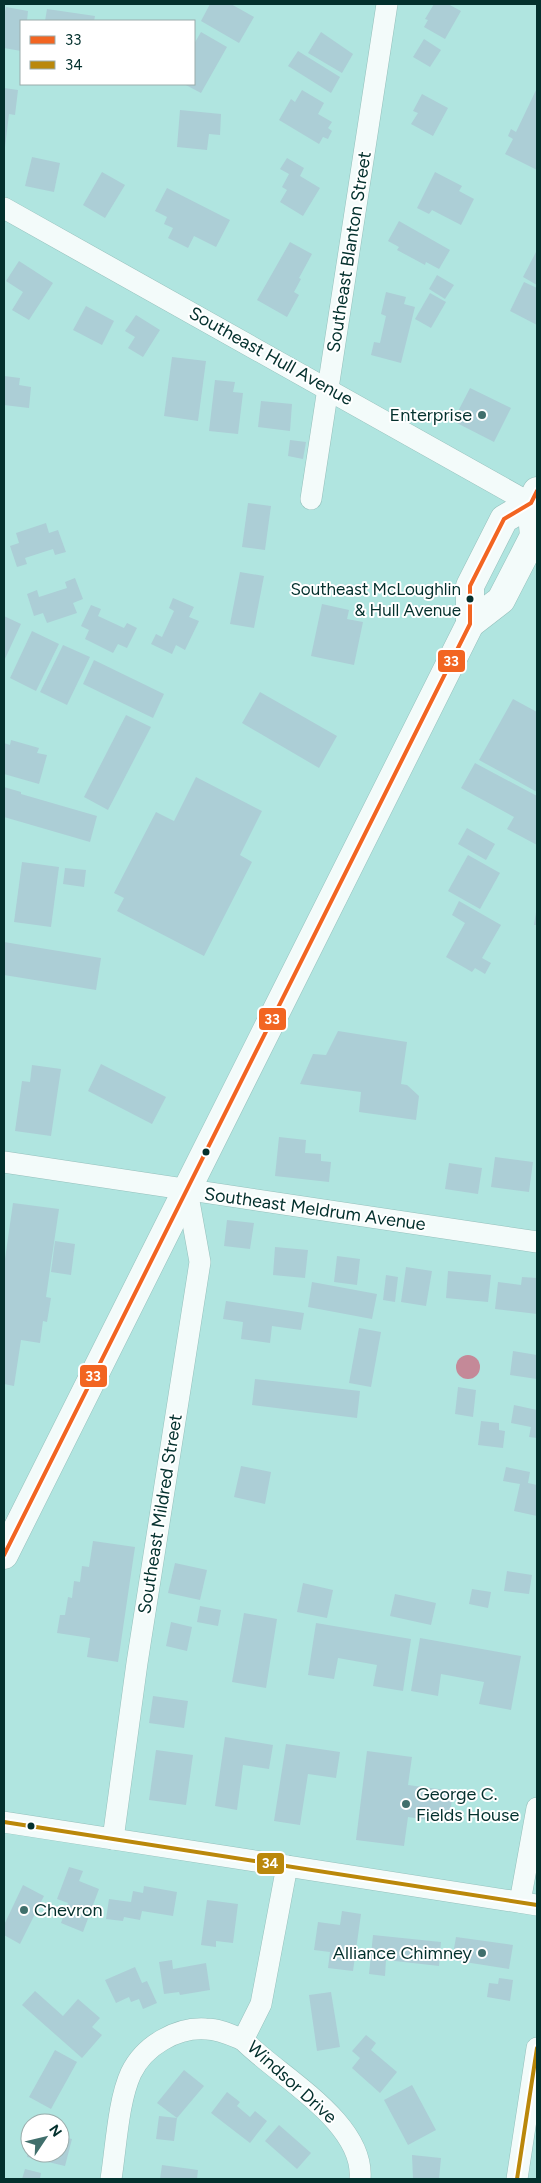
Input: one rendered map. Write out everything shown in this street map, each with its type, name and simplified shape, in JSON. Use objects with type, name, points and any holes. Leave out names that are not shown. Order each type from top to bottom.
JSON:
[{"type":"main road","points":[[4,1555],[470,624],[470,586],[495,536],[504,519],[535,500]]},
{"type":"street","name":"Southeast Blanton Street","points":[[311,499],[387,4]]},
{"type":"street","name":"Southeast Hull Avenue","points":[[4,208],[535,500]]},
{"type":"street","name":"Southeast Meldrum Avenue","points":[[4,1162],[537,1242]]},
{"type":"street","name":"Southeast Mildred Street","points":[[113,1839],[137,1663],[200,1262],[187,1190]]},
{"type":"street","points":[[4,1822],[529,1903],[537,1808]]},
{"type":"street","name":"Windsor Drive","points":[[287,1866],[261,2004],[243,2040],[258,2056],[328,2112],[341,2126],[358,2156],[360,2179]]},
{"type":"street","points":[[111,2179],[124,2095],[131,2074],[140,2058],[154,2045],[170,2036],[188,2030],[216,2030],[243,2040]]},
{"type":"street","points":[[517,2179],[537,2048]]},
{"type":"shaded area","points":[[468,1355],[477,1358],[480,1367],[477,1376],[468,1379],[459,1376],[456,1367],[459,1358]]},
{"type":"building","points":[[210,4],[231,4],[254,17],[239,43],[201,21]]},
{"type":"building","points":[[434,4],[448,4],[461,11],[445,39],[424,27],[428,20],[425,19]]},
{"type":"building","points":[[6,7],[28,11],[27,20],[20,20],[20,51],[4,48],[4,15]]},
{"type":"building","points":[[47,9],[95,16],[94,20],[45,20]]},
{"type":"building","points":[[201,32],[227,47],[201,93],[186,85],[195,85],[195,42]]},
{"type":"building","points":[[321,32],[353,54],[342,73],[308,53]]},
{"type":"building","points":[[424,39],[441,50],[430,67],[413,57]]},
{"type":"building","points":[[298,51],[340,77],[331,93],[288,66]]},
{"type":"building","points":[[4,88],[18,90],[15,115],[9,114],[5,147],[4,146]]},
{"type":"building","points":[[537,88],[537,170],[505,154],[513,139],[508,136],[511,129],[516,132]]},
{"type":"building","points":[[302,90],[324,103],[318,114],[332,122],[328,128],[332,131],[328,139],[323,137],[319,144],[279,120],[291,99],[295,102]]},
{"type":"building","points":[[422,94],[448,108],[433,136],[411,124],[418,113],[413,111]]},
{"type":"building","points":[[180,110],[221,114],[220,135],[209,134],[207,150],[177,147]]},
{"type":"building","points":[[32,157],[60,163],[54,192],[25,186]]},
{"type":"building","points":[[287,158],[304,168],[300,176],[320,188],[303,216],[280,202],[287,190],[282,187],[289,174],[280,169]]},
{"type":"building","points":[[102,172],[125,185],[105,218],[83,205]]},
{"type":"building","points":[[435,172],[462,186],[459,191],[474,199],[461,225],[432,210],[429,214],[417,208]]},
{"type":"building","points":[[167,188],[230,220],[216,247],[194,236],[188,248],[168,238],[173,228],[164,224],[167,217],[155,211]]},
{"type":"building","points":[[399,221],[450,250],[439,269],[426,262],[425,265],[397,250],[399,247],[388,241]]},
{"type":"building","points":[[290,242],[312,254],[299,278],[301,279],[294,292],[299,295],[287,317],[257,300]]},
{"type":"building","points":[[537,250],[537,285],[523,277]]},
{"type":"building","points":[[19,261],[53,283],[29,320],[12,310],[23,292],[6,281]]},
{"type":"building","points":[[437,275],[454,285],[445,299],[429,289]]},
{"type":"building","points":[[524,282],[537,288],[537,325],[510,311]]},
{"type":"building","points":[[386,292],[406,297],[404,304],[415,307],[401,363],[371,355],[374,342],[380,343],[386,316],[381,314]]},
{"type":"building","points":[[430,293],[446,302],[431,328],[415,319]]},
{"type":"building","points":[[86,306],[114,321],[102,345],[73,330]]},
{"type":"building","points":[[136,315],[160,330],[143,357],[128,348],[135,337],[125,331]]},
{"type":"building","points":[[172,357],[206,361],[198,421],[164,416]]},
{"type":"building","points":[[4,376],[20,378],[19,385],[31,387],[29,408],[4,405]]},
{"type":"building","points":[[215,380],[235,382],[233,392],[243,393],[238,434],[209,431]]},
{"type":"building","name":"Enterprise","points":[[470,388],[511,408],[494,442],[453,421]]},
{"type":"building","points":[[261,401],[292,404],[290,431],[258,427]]},
{"type":"building","points":[[290,440],[306,442],[303,459],[288,456]]},
{"type":"building","points":[[248,503],[271,506],[265,550],[242,547]]},
{"type":"building","points":[[46,523],[49,533],[58,530],[66,552],[55,555],[53,549],[25,558],[27,564],[17,567],[10,546],[19,543],[16,533]]},
{"type":"building","points":[[240,572],[264,576],[254,628],[230,624]]},
{"type":"building","points":[[75,578],[83,599],[73,603],[77,613],[47,623],[43,613],[34,616],[27,594],[37,590],[39,597],[67,588],[65,582]]},
{"type":"building","points":[[173,598],[194,607],[189,617],[199,621],[185,650],[176,645],[172,654],[151,644],[156,634],[162,637],[174,611],[169,608]]},
{"type":"building","points":[[322,604],[349,610],[347,619],[363,622],[354,665],[311,656]]},
{"type":"building","points":[[91,605],[101,609],[98,616],[124,628],[127,623],[137,628],[127,648],[118,644],[113,653],[85,639],[89,630],[81,626]]},
{"type":"building","points":[[4,616],[21,624],[4,661]]},
{"type":"building","points":[[32,631],[59,644],[36,691],[10,678]]},
{"type":"building","points":[[63,645],[90,657],[67,705],[40,692]]},
{"type":"building","points":[[94,660],[164,694],[153,718],[83,684]]},
{"type":"building","points":[[260,692],[337,736],[319,768],[242,723]]},
{"type":"building","points":[[513,699],[537,712],[537,792],[479,760]]},
{"type":"building","points":[[126,715],[151,727],[108,810],[84,797]]},
{"type":"building","points":[[11,740],[39,748],[37,753],[47,755],[39,784],[4,774],[4,743],[10,745]]},
{"type":"building","points":[[475,763],[537,796],[537,845],[507,829],[514,817],[461,788]]},
{"type":"building","points":[[196,777],[262,811],[240,855],[252,862],[204,956],[117,911],[124,898],[114,893],[156,812],[174,821]]},
{"type":"building","points":[[4,787],[21,792],[21,794],[97,816],[90,842],[4,817]]},
{"type":"building","points":[[467,828],[495,844],[486,860],[458,844]]},
{"type":"building","points":[[468,855],[500,873],[480,909],[448,891]]},
{"type":"building","points":[[22,862],[59,867],[51,927],[14,922]]},
{"type":"building","points":[[65,868],[86,870],[84,887],[63,884]]},
{"type":"building","points":[[459,901],[501,925],[482,958],[491,963],[485,974],[475,968],[472,972],[446,957],[465,923],[452,915]]},
{"type":"building","points":[[536,912],[537,925],[534,925]]},
{"type":"building","points":[[4,942],[101,958],[96,990],[4,975]]},
{"type":"building","points":[[338,1031],[407,1042],[401,1084],[407,1085],[419,1096],[416,1120],[359,1112],[361,1092],[300,1084],[313,1054],[326,1055]]},
{"type":"building","points":[[101,1064],[166,1097],[152,1124],[88,1091]]},
{"type":"building","points":[[32,1065],[61,1069],[51,1136],[15,1131],[22,1081],[30,1082]]},
{"type":"building","points":[[279,1137],[306,1140],[305,1153],[321,1154],[321,1161],[331,1162],[329,1182],[275,1176]]},
{"type":"building","points":[[495,1157],[533,1162],[529,1192],[491,1187]]},
{"type":"building","points":[[449,1163],[482,1168],[478,1194],[445,1189]]},
{"type":"building","points":[[13,1203],[59,1209],[46,1297],[51,1298],[47,1322],[43,1321],[40,1343],[21,1340],[14,1386],[4,1384],[4,1266]]},
{"type":"building","points":[[227,1220],[254,1223],[250,1249],[224,1246]]},
{"type":"building","points":[[55,1241],[75,1244],[71,1275],[51,1272]]},
{"type":"building","points":[[275,1247],[308,1250],[305,1278],[273,1275]]},
{"type":"building","points":[[337,1256],[360,1259],[357,1285],[334,1282]]},
{"type":"building","points":[[406,1267],[432,1271],[426,1306],[401,1302]]},
{"type":"building","points":[[448,1271],[491,1275],[488,1302],[446,1298]]},
{"type":"building","points":[[386,1275],[398,1277],[395,1302],[383,1300]]},
{"type":"building","points":[[522,1277],[537,1278],[537,1314],[495,1309],[498,1282],[521,1285]]},
{"type":"building","points":[[312,1282],[377,1294],[372,1319],[308,1307]]},
{"type":"building","points":[[226,1301],[304,1313],[301,1330],[272,1326],[270,1343],[241,1339],[243,1322],[223,1319]]},
{"type":"building","points":[[359,1328],[381,1332],[371,1387],[349,1383]]},
{"type":"building","points":[[513,1351],[537,1355],[537,1379],[510,1375]]},
{"type":"building","points":[[255,1379],[360,1391],[357,1418],[252,1405]]},
{"type":"building","points":[[458,1387],[476,1390],[473,1417],[455,1414]]},
{"type":"building","points":[[514,1405],[537,1410],[537,1438],[529,1437],[531,1427],[511,1423]]},
{"type":"building","points":[[481,1421],[499,1423],[499,1430],[505,1431],[503,1448],[478,1445]]},
{"type":"building","points":[[241,1466],[271,1472],[265,1504],[234,1497]]},
{"type":"building","points":[[506,1467],[530,1472],[528,1483],[537,1485],[537,1516],[514,1511],[520,1484],[503,1481]]},
{"type":"building","points":[[93,1541],[135,1547],[118,1662],[87,1657],[90,1638],[57,1633],[60,1615],[65,1615],[68,1597],[72,1598],[74,1581],[80,1582],[82,1566],[89,1567]]},
{"type":"building","points":[[175,1563],[207,1570],[200,1600],[168,1593]]},
{"type":"building","points":[[507,1571],[532,1575],[529,1594],[504,1591]]},
{"type":"building","points":[[303,1583],[333,1590],[327,1618],[297,1612]]},
{"type":"building","points":[[472,1589],[491,1592],[488,1608],[469,1604]]},
{"type":"building","points":[[395,1594],[436,1603],[431,1625],[390,1616]]},
{"type":"building","points":[[200,1606],[221,1610],[218,1626],[197,1622]]},
{"type":"building","points":[[244,1613],[277,1619],[266,1688],[232,1682]]},
{"type":"building","points":[[171,1622],[192,1627],[187,1651],[166,1646]]},
{"type":"building","points":[[316,1623],[411,1639],[403,1691],[373,1686],[377,1665],[338,1658],[334,1679],[308,1675]]},
{"type":"building","points":[[420,1638],[521,1656],[511,1710],[479,1704],[484,1682],[441,1674],[438,1696],[411,1691]]},
{"type":"building","points":[[153,1696],[188,1701],[184,1728],[149,1723]]},
{"type":"building","points":[[225,1737],[273,1745],[269,1769],[243,1765],[237,1810],[215,1806]]},
{"type":"building","points":[[286,1744],[340,1752],[336,1778],[308,1774],[300,1825],[274,1821]]},
{"type":"building","points":[[156,1750],[193,1755],[186,1805],[149,1800]]},
{"type":"building","name":"George C. Fields House","points":[[367,1751],[412,1757],[408,1785],[453,1791],[449,1823],[408,1817],[404,1846],[356,1840]]},
{"type":"building","points":[[69,1867],[83,1871],[79,1881],[99,1889],[83,1932],[61,1923],[68,1903],[57,1899]]},
{"type":"building","name":"Chevron","points":[[23,1885],[44,1896],[20,1944],[4,1935],[4,1925]]},
{"type":"building","points":[[144,1886],[177,1892],[173,1916],[142,1911],[140,1920],[124,1917],[123,1921],[106,1919],[109,1899],[131,1902],[133,1891],[143,1893]]},
{"type":"building","points":[[207,1900],[238,1904],[233,1943],[216,1941],[216,1947],[201,1945]]},
{"type":"building","points":[[342,1911],[361,1914],[353,1971],[328,1968],[330,1952],[314,1950],[318,1922],[340,1925]]},
{"type":"building","points":[[373,1935],[441,1942],[439,1966],[386,1960],[385,1976],[369,1974]]},
{"type":"building","name":"Alliance Chimney","points":[[456,1937],[513,1945],[509,1969],[452,1960]]},
{"type":"building","points":[[172,1960],[173,1969],[206,1963],[210,1990],[180,1995],[179,1992],[164,1994],[159,1962]]},
{"type":"building","points":[[135,1967],[142,1983],[147,1981],[157,2003],[143,2009],[139,1999],[131,2002],[129,1997],[116,2003],[105,1980]]},
{"type":"building","points":[[499,1978],[513,1980],[510,2001],[487,1997],[489,1983],[498,1984]]},
{"type":"building","points":[[35,1991],[63,2016],[78,1999],[100,2018],[92,2027],[102,2035],[82,2058],[22,2005]]},
{"type":"building","points":[[331,1992],[340,2047],[317,2051],[309,1995]]},
{"type":"building","points":[[366,2035],[376,2043],[371,2050],[397,2072],[380,2093],[352,2068],[360,2058],[352,2051]]},
{"type":"building","points":[[55,2050],[77,2062],[51,2109],[29,2097]]},
{"type":"building","points":[[184,2070],[204,2086],[177,2118],[157,2103]]},
{"type":"building","points":[[412,2085],[436,2130],[408,2145],[384,2100]]},
{"type":"building","points":[[227,2092],[240,2102],[237,2106],[250,2117],[255,2111],[267,2121],[250,2143],[211,2113]]},
{"type":"building","points":[[159,2116],[177,2118],[174,2141],[156,2139]]},
{"type":"building","points":[[279,2125],[311,2153],[297,2169],[265,2141]]},
{"type":"building","points":[[412,2155],[441,2158],[439,2179],[413,2179]]},
{"type":"building","points":[[52,2163],[66,2163],[65,2166]]},
{"type":"building","points":[[162,2165],[198,2170],[197,2179],[160,2179]]},
{"type":"building","points":[[25,2169],[41,2173],[40,2179],[22,2179]]},
{"type":"transit line","name":"33","points":[[4,1555],[470,624],[470,586],[504,519],[531,503],[537,491]]},
{"type":"transit line","name":"34","points":[[4,1822],[537,1905]]},
{"type":"transit line","name":"34","points":[[517,2179],[537,2048]]},
{"type":"place","name":"Enterprise","points":[[482,415]]},
{"type":"place","name":"Southeast McLoughlin & Hull Avenue","points":[[470,599]]},
{"type":"place","name":"George C. Fields House","points":[[406,1804]]},
{"type":"place","name":"Chevron","points":[[24,1910]]},
{"type":"place","name":"Alliance Chimney","points":[[482,1953]]}]
